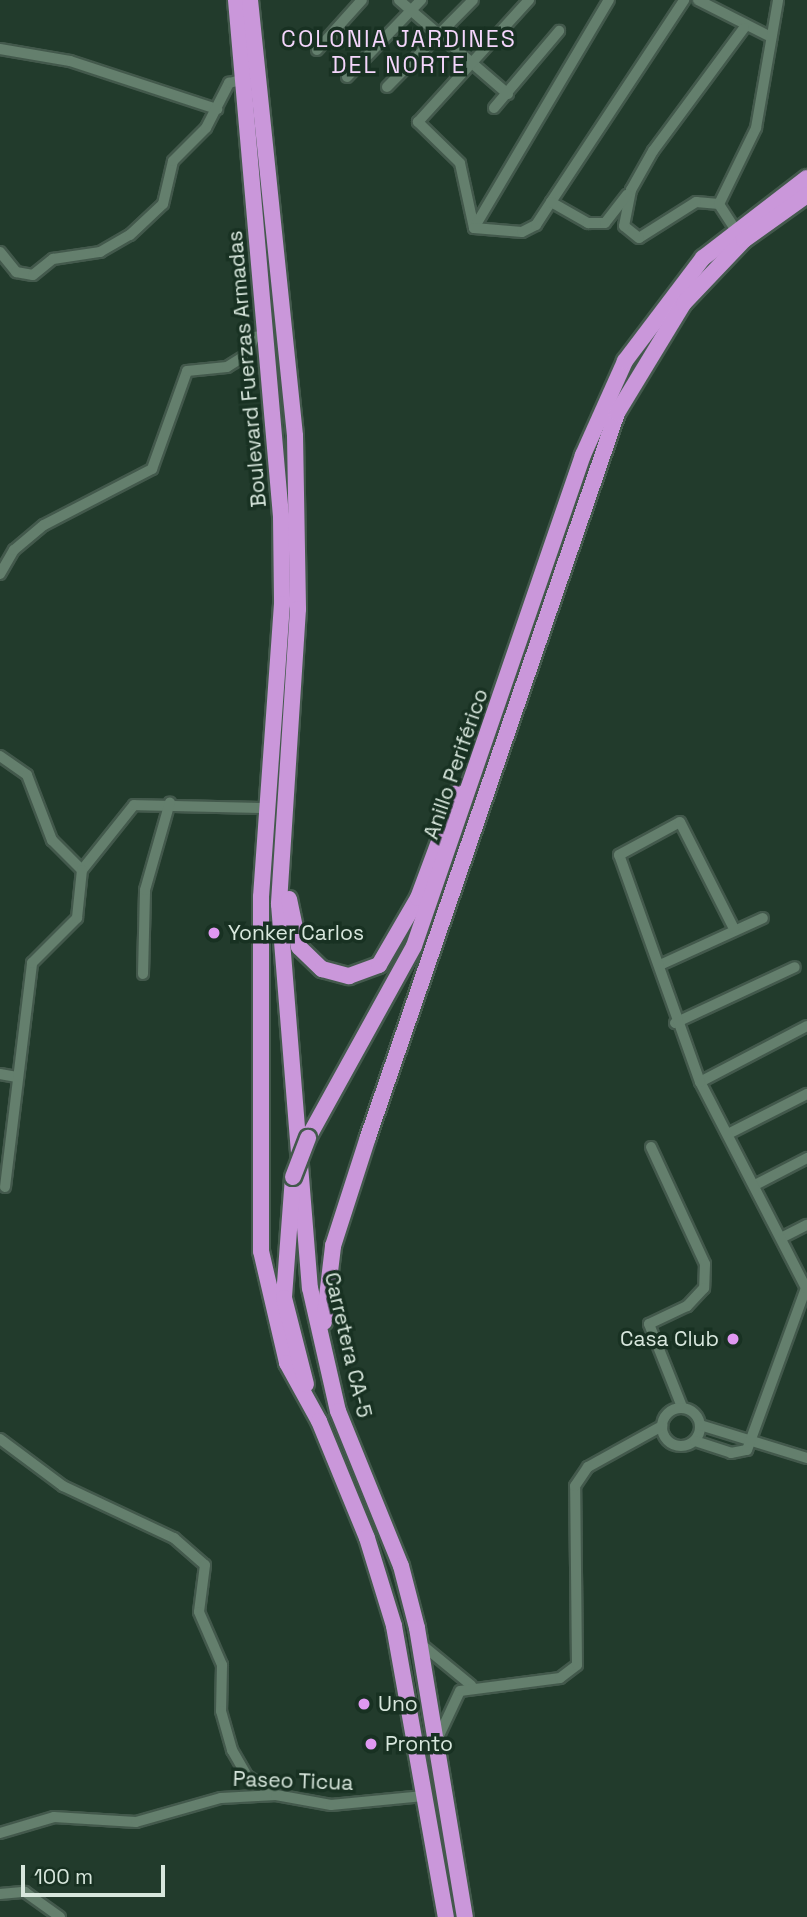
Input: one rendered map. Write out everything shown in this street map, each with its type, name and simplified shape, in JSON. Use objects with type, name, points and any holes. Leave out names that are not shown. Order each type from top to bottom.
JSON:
[{"type":"highway","name":"Boulevard Fuerzas Armadas","points":[[236,0],[241,80],[278,436],[282,604],[267,808]]},
{"type":"highway","name":"Boulevard Fuerzas Armadas","points":[[250,0],[295,436],[298,609],[289,725]]},
{"type":"highway","name":"Anillo Periférico","points":[[319,1421],[284,1298],[293,1177],[308,1138],[414,946],[583,455],[625,361],[677,287],[735,229],[807,178]]},
{"type":"highway","name":"Anillo Periférico","points":[[323,1342],[333,1246],[617,413],[684,303],[744,240],[807,195]]},
{"type":"highway","points":[[289,725],[293,931],[322,969],[366,972],[391,951],[418,898],[530,613]]},
{"type":"highway","name":"Carretera CA-5","points":[[289,725],[279,904],[310,1288],[338,1412],[401,1566],[421,1644],[465,1917]]},
{"type":"highway","points":[[267,808],[257,1081],[261,1251],[287,1363],[319,1421],[394,1626],[446,1917]]},
{"type":"street","points":[[317,50],[362,0]]},
{"type":"street","points":[[399,0],[472,66],[508,94]]},
{"type":"street","points":[[347,77],[421,0]]},
{"type":"street","points":[[387,87],[440,38],[473,0]]},
{"type":"street","points":[[474,228],[460,163],[418,122],[472,66],[529,0]]},
{"type":"street","points":[[474,228],[608,0]]},
{"type":"street","points":[[474,228],[522,232],[536,225],[684,0]]},
{"type":"street","points":[[698,0],[744,28],[771,37]]},
{"type":"street","points":[[719,204],[756,128],[778,0]]},
{"type":"street","points":[[551,202],[598,225],[611,219],[744,28]]},
{"type":"street","points":[[494,108],[559,31]]},
{"type":"street","points":[[0,48],[70,61],[217,109]]},
{"type":"street","points":[[0,252],[16,272],[33,275],[53,259],[100,252],[130,234],[163,204],[173,161],[217,109],[229,83],[241,80]]},
{"type":"street","points":[[631,190],[624,226],[633,239],[696,202],[719,204]]},
{"type":"street","points":[[719,204],[735,229]]},
{"type":"street","points":[[0,574],[14,550],[44,524],[152,469],[187,372],[236,363],[248,355],[254,337],[267,335]]},
{"type":"street","points":[[0,756],[27,775],[52,839],[82,870]]},
{"type":"street","points":[[143,974],[145,890],[170,802]]},
{"type":"street","points":[[5,1187],[5,1137],[17,1077],[32,963],[77,918],[82,870],[134,805],[170,802],[267,808]]},
{"type":"street","points":[[662,1426],[673,1445],[695,1441],[742,1453],[752,1437],[807,1287],[700,1082],[675,1023],[660,965],[619,855],[674,823],[686,829],[734,929]]},
{"type":"street","points":[[660,965],[763,918]]},
{"type":"street","points":[[675,1023],[795,967]]},
{"type":"street","points":[[700,1082],[807,1026]]},
{"type":"street","points":[[0,1074],[17,1077]]},
{"type":"street","points":[[728,1134],[807,1094]]},
{"type":"street","points":[[651,1147],[705,1264],[704,1288],[687,1306],[649,1324],[682,1408],[701,1425],[739,1440],[752,1437],[807,1458]]},
{"type":"street","points":[[755,1185],[807,1158]]},
{"type":"street","points":[[783,1237],[807,1225]]},
{"type":"street","points":[[436,1741],[453,1699],[471,1685],[560,1678],[577,1665],[575,1486],[588,1467],[662,1426],[668,1413],[682,1408]]},
{"type":"street","points":[[695,1441],[701,1425]]},
{"type":"street","points":[[0,1439],[62,1486],[174,1538],[205,1564],[199,1612],[222,1665],[221,1712],[232,1750],[247,1776],[276,1795]]},
{"type":"street","points":[[421,1644],[471,1685]]},
{"type":"street","name":"Paseo Ticua","points":[[1,1830],[54,1817],[136,1822],[222,1798],[276,1795],[331,1805],[424,1796]]},
{"type":"street","points":[[0,1894],[25,1892],[60,1917]]},
{"type":"place","name":"Yonker Carlos","points":[[214,933]]},
{"type":"place","name":"Casa Club","points":[[733,1339]]},
{"type":"place","name":"Uno","points":[[364,1704]]},
{"type":"place","name":"Pronto","points":[[371,1744]]},
{"type":"district","name":"COLONIA JARDINES DEL NORTE","points":[[399,52]]}]
